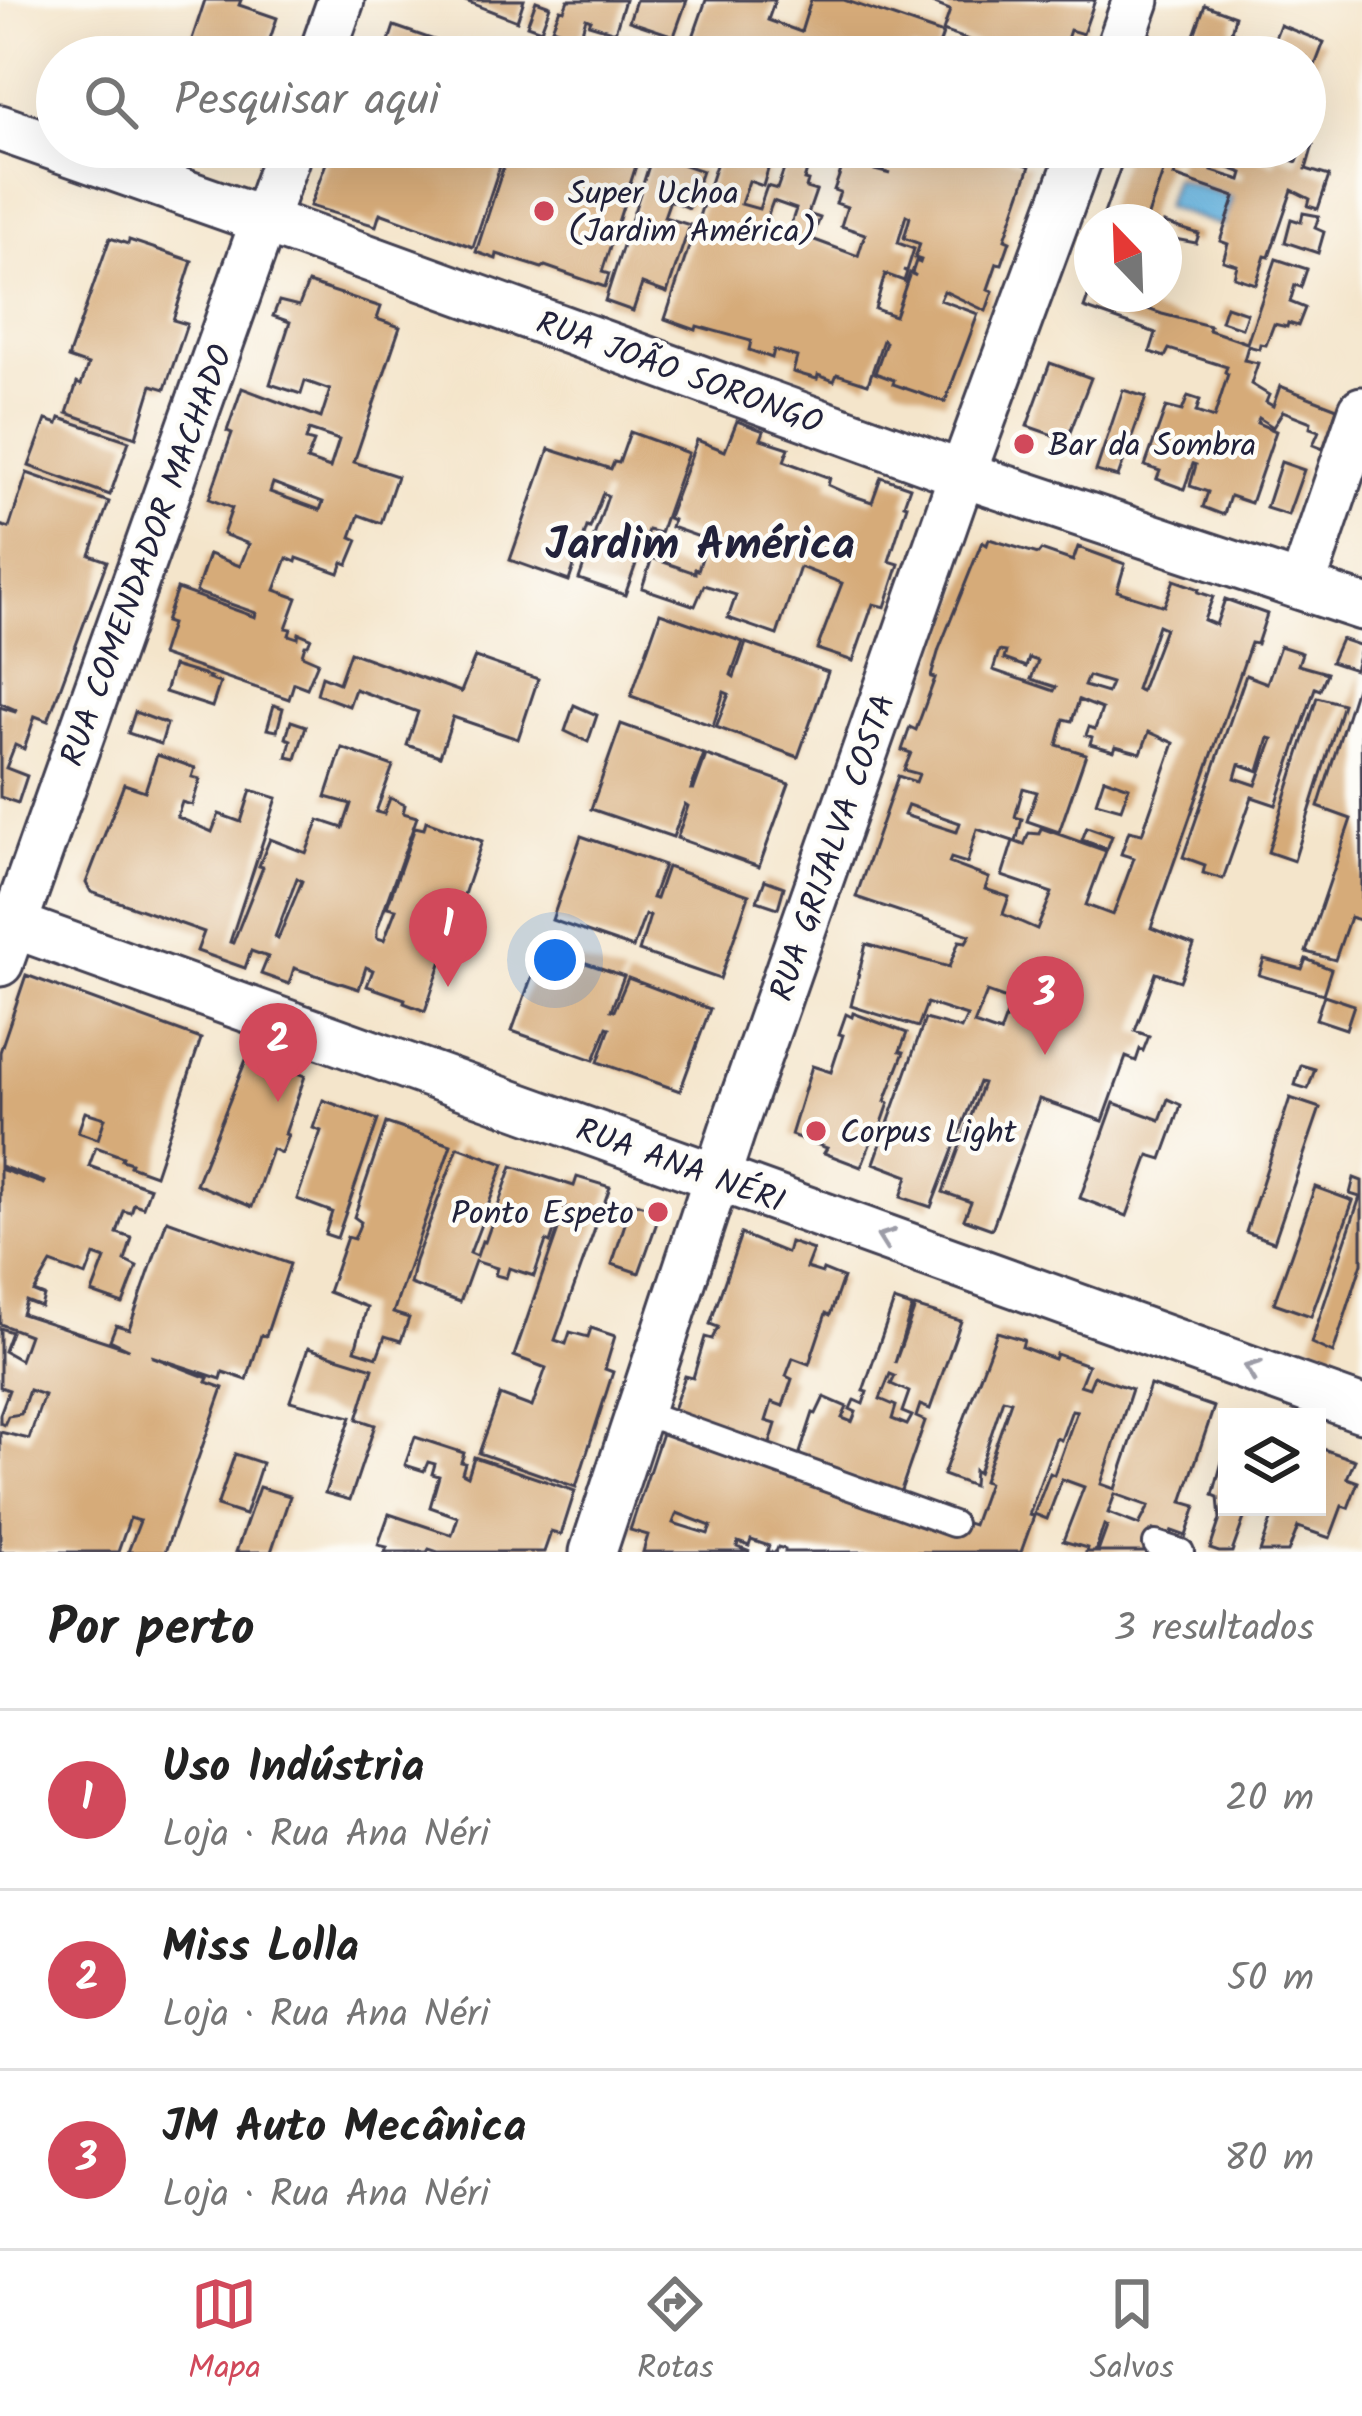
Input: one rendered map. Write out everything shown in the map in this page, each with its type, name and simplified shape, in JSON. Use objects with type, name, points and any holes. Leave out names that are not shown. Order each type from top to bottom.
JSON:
[{"type":"street","points":[[328,36],[341,0]]},
{"type":"street","points":[[1123,36],[1136,0]]},
{"type":"street","name":"RUA JOÃO SORONGO","points":[[0,128],[36,141]]},
{"type":"street","name":"RUA JOÃO SORONGO","points":[[115,168],[962,475],[1362,607]]},
{"type":"street","name":"RUA COMENDADOR MACHADO","points":[[4,936],[283,168]]},
{"type":"street","name":"RUA GRIJALVA COSTA","points":[[592,1552],[716,1177],[962,475],[1075,168]]},
{"type":"street","points":[[1302,586],[1362,410]]},
{"type":"street","name":"RUA ANA NÉRI","points":[[4,936],[716,1177],[1362,1409]]},
{"type":"lane","points":[[641,1412],[953,1524]]},
{"type":"lane","points":[[1156,1544],[1181,1552]]},
{"type":"water","points":[[1174,179],[1232,198],[1222,226],[1182,213],[1182,204],[1166,204]]},
{"type":"building","points":[[205,0],[241,0],[239,5],[277,18],[271,36],[193,36]]},
{"type":"building","points":[[463,0],[524,0],[517,21]]},
{"type":"building","points":[[568,0],[625,0],[615,32],[589,24],[586,18],[580,36],[556,36],[558,30],[552,28],[560,9],[564,10]]},
{"type":"building","points":[[636,0],[687,0],[674,36],[629,21]]},
{"type":"building","points":[[706,0],[775,0],[768,20],[801,32],[811,0],[844,0],[943,34],[942,36],[693,36]]},
{"type":"building","points":[[925,0],[1095,0],[1083,34],[1070,30],[1068,36],[957,36],[943,31],[950,10]]},
{"type":"building","points":[[536,1],[550,6],[541,30],[527,25]]},
{"type":"building","points":[[1205,5],[1235,16],[1231,32],[1243,36],[1194,36]]},
{"type":"building","points":[[1280,25],[1308,36],[1276,36]]},
{"type":"building","points":[[394,26],[421,36],[391,36]]},
{"type":"building","points":[[324,168],[499,168],[473,247],[380,213],[376,226],[310,206]]},
{"type":"building","points":[[503,168],[635,168],[602,272],[609,274],[605,287],[545,266],[476,252]]},
{"type":"building","points":[[648,168],[702,171],[689,208],[670,200],[664,217],[690,225],[667,293],[642,284],[633,311],[605,301]]},
{"type":"building","points":[[715,168],[768,168],[763,186],[749,181],[741,204],[759,209],[767,186],[777,189],[784,168],[808,168],[806,188],[816,191],[808,214],[820,218],[812,239],[858,256],[865,234],[841,226],[847,207],[836,203],[840,192],[834,190],[842,168],[890,174],[874,168],[1029,168],[1005,239],[1010,241],[988,289],[993,291],[986,311],[944,291],[940,300],[978,314],[945,402],[875,373],[883,340],[868,384],[837,374],[834,381],[793,372],[797,357],[774,350],[772,358],[749,350],[751,341],[697,326],[696,330],[665,319]],"holes":[[[773,201],[796,209],[788,233],[764,225]],[[906,215],[910,217],[904,238],[920,244],[915,258],[921,260],[912,273],[916,276],[910,273],[895,316],[875,309],[885,274],[904,281],[907,272],[903,270],[907,271],[914,249],[898,243]]]},
{"type":"building","points":[[1120,168],[1165,168],[1152,204],[1107,204]]},
{"type":"building","points":[[1177,168],[1213,168],[1241,180],[1243,173],[1229,168],[1306,168],[1329,176],[1318,209],[1292,190],[1256,284],[1234,277],[1237,265],[1223,261],[1228,244],[1220,241],[1235,197],[1174,176]]},
{"type":"building","points":[[1303,213],[1319,216],[1315,228],[1324,232],[1318,253],[1285,242],[1291,219],[1301,222]]},
{"type":"building","points":[[1182,229],[1199,234],[1196,243],[1182,240]]},
{"type":"building","points":[[110,238],[192,261],[173,320],[187,324],[165,389],[152,385],[136,437],[67,413],[88,365],[68,358]]},
{"type":"building","points":[[1276,259],[1307,269],[1290,302],[1305,308],[1298,326],[1274,324],[1266,345],[1260,344],[1259,349],[1248,346],[1244,360],[1258,363],[1251,384],[1269,395],[1266,402],[1273,406],[1280,386],[1337,408],[1323,449],[1313,445],[1319,431],[1310,428],[1311,422],[1283,411],[1273,427],[1259,418],[1257,423],[1276,431],[1251,503],[1230,496],[1221,514],[1203,507],[1208,492],[1190,486],[1196,465],[1184,489],[1157,479],[1160,471],[1145,466],[1166,407],[1182,411],[1188,396],[1200,400],[1196,412],[1214,418],[1227,367],[1169,349],[1165,357],[1150,352],[1156,333],[1096,312],[1156,312],[1210,326],[1209,330],[1247,343]]},
{"type":"building","points":[[308,283],[381,307],[377,319],[400,327],[354,462],[397,476],[381,523],[359,515],[351,537],[358,540],[339,573],[287,558],[275,590],[297,598],[286,628],[291,629],[289,635],[311,638],[302,655],[318,662],[307,688],[294,683],[289,699],[161,655],[171,624],[165,622],[177,589],[255,617],[256,613],[196,592],[209,554],[240,566],[249,544],[223,534],[232,508],[209,499],[242,388],[321,418],[330,390],[305,381],[301,394],[270,384],[290,322],[273,316],[279,301],[299,306]],"holes":[[[309,430],[339,440],[330,468],[307,460],[314,442],[306,440]],[[273,483],[323,502],[320,510],[270,492]]]},
{"type":"building","points":[[1226,306],[1247,313],[1242,328],[1221,321]]},
{"type":"building","points":[[1050,363],[1091,378],[1067,440],[1027,426]]},
{"type":"building","points":[[1123,390],[1146,397],[1118,477],[1096,471]]},
{"type":"building","points":[[60,418],[129,441],[110,495],[29,466],[46,420],[58,424]]},
{"type":"building","points":[[737,421],[764,431],[761,439],[789,448],[784,461],[830,478],[828,485],[848,494],[872,502],[881,477],[910,487],[889,561],[899,564],[885,607],[873,604],[853,661],[817,649],[842,583],[800,567],[777,635],[728,618],[736,595],[704,585],[695,606],[642,588],[652,558],[695,573],[698,570],[708,540],[671,527],[673,520],[668,518],[697,440],[725,451]]},
{"type":"building","points":[[630,432],[688,453],[660,533],[648,530],[625,595],[579,579],[608,496],[603,493],[569,581],[510,560],[549,449],[611,469],[614,462],[619,463]]},
{"type":"building","points":[[1281,462],[1304,470],[1288,515],[1266,508]]},
{"type":"building","points":[[27,473],[109,502],[90,555],[107,561],[48,721],[35,716],[24,749],[15,745],[6,768],[27,776],[18,803],[0,797],[0,707],[16,710],[0,703],[0,525],[9,528]]},
{"type":"building","points":[[989,539],[1073,561],[1078,547],[1125,564],[1117,591],[1164,606],[1174,580],[1213,597],[1204,620],[1216,625],[1225,599],[1267,614],[1257,644],[1251,643],[1151,928],[1194,945],[1180,981],[1156,973],[1135,1031],[1149,1036],[1136,1061],[1126,1057],[1103,1121],[1039,1099],[992,1229],[964,1219],[971,1202],[943,1192],[983,1083],[979,1082],[931,1207],[901,1197],[908,1176],[874,1163],[925,1019],[961,1029],[967,1016],[927,1003],[918,1027],[851,1006],[866,944],[949,967],[959,941],[966,942],[970,935],[856,897],[898,776],[916,782],[919,774],[904,770],[911,753],[902,750],[910,727],[916,730],[935,678],[931,677],[939,649],[982,542],[987,545]],"holes":[[[1158,625],[1165,628],[1141,691],[1136,689]],[[999,651],[1006,652],[1004,659],[1026,667],[1029,658],[1038,661],[1031,679],[1056,687],[1054,691],[993,670]],[[1088,676],[1111,683],[1107,693],[1084,686]],[[1079,700],[1102,709],[1095,729],[1089,727],[1086,735],[1092,737],[1090,744],[1141,753],[1149,732],[1174,743],[1142,834],[1129,831],[1121,854],[1134,858],[1113,915],[1086,905],[1106,851],[1041,828],[1039,834],[1029,833],[1024,845],[1016,842],[1022,819],[1015,817],[1023,788],[1037,792],[1027,821],[1059,832],[1086,754],[1057,745],[1064,719],[1072,721]],[[908,805],[960,823],[957,832],[904,815]],[[977,829],[1013,841],[1002,876],[1052,893],[1037,929],[1003,914],[1009,897],[985,889],[989,878],[949,863],[951,858],[967,863]],[[987,992],[1012,1001],[1000,1033],[974,1024]]]},
{"type":"building","points":[[660,613],[743,642],[734,677],[746,643],[828,672],[798,757],[716,727],[729,694],[724,692],[713,726],[631,696]]},
{"type":"building","points":[[1341,639],[1362,646],[1355,670],[1331,662]]},
{"type":"building","points":[[1280,646],[1302,653],[1298,665],[1327,673],[1320,690],[1315,688],[1276,805],[1252,797],[1223,879],[1203,873],[1205,865],[1183,857],[1246,675],[1267,683]],"holes":[[[1269,738],[1273,739],[1256,785],[1235,778],[1239,764],[1259,771]]]},
{"type":"building","points":[[350,652],[461,692],[475,657],[538,679],[518,739],[453,717],[440,756],[407,745],[418,712],[355,689],[349,706],[317,694],[322,676],[339,683]]},
{"type":"building","points":[[173,666],[220,683],[212,707],[165,692]]},
{"type":"building","points":[[1361,672],[1362,915],[1360,920],[1350,917],[1335,960],[1306,952],[1351,819],[1318,807]]},
{"type":"building","points":[[1317,697],[1343,704],[1294,861],[1268,852]]},
{"type":"building","points":[[274,705],[283,708],[277,731],[267,729]]},
{"type":"building","points":[[574,705],[597,715],[588,742],[565,731]]},
{"type":"building","points":[[135,712],[167,724],[161,744],[128,733]]},
{"type":"building","points":[[291,721],[306,726],[296,759],[287,757]]},
{"type":"building","points":[[621,724],[704,754],[691,789],[706,755],[789,784],[759,867],[677,838],[685,804],[673,837],[591,809]]},
{"type":"building","points":[[342,748],[393,766],[376,812],[384,814],[390,798],[405,805],[403,813],[417,817],[377,929],[377,938],[384,940],[396,909],[387,907],[415,827],[424,829],[426,821],[482,841],[425,1011],[367,986],[373,970],[366,967],[359,989],[294,968],[289,984],[261,974],[268,957],[251,951],[245,968],[197,951],[204,932],[91,892],[86,883],[124,784],[145,791],[157,755],[195,768],[192,777],[200,779],[192,805],[182,802],[177,817],[212,832],[219,814],[241,822],[251,790],[277,798],[233,943],[270,839],[306,853],[319,820],[343,828],[351,804],[326,797]],"holes":[[[297,878],[302,881],[278,939]]]},
{"type":"building","points":[[1104,778],[1129,787],[1121,809],[1096,802]]},
{"type":"building","points":[[1087,827],[1112,836],[1107,849],[1082,840]]},
{"type":"building","points":[[581,836],[664,865],[652,898],[656,899],[667,867],[749,895],[720,979],[639,951],[650,916],[645,915],[633,948],[552,920]]},
{"type":"building","points":[[765,880],[784,887],[778,908],[757,901]]},
{"type":"building","points":[[542,948],[624,976],[611,1010],[628,978],[710,1009],[680,1091],[598,1062],[610,1028],[594,1060],[512,1031]]},
{"type":"building","points":[[1264,959],[1302,969],[1306,959],[1331,969],[1323,994],[1259,975]]},
{"type":"building","points":[[26,975],[201,1039],[155,1175],[96,1147],[89,1166],[150,1188],[143,1207],[134,1204],[131,1213],[124,1211],[117,1233],[132,1238],[125,1261],[137,1267],[123,1304],[92,1293],[105,1259],[94,1255],[86,1276],[51,1263],[34,1292],[44,1296],[41,1307],[26,1301],[22,1314],[129,1349],[110,1340],[116,1325],[129,1329],[167,1220],[290,1264],[247,1380],[223,1372],[221,1379],[151,1356],[223,1388],[165,1552],[128,1552],[140,1521],[130,1518],[118,1552],[0,1552],[0,1432],[29,1439],[44,1395],[29,1390],[21,1414],[0,1423],[9,1390],[0,1387],[0,1328],[11,1332],[4,1351],[20,1360],[29,1335],[0,1324],[0,1169],[45,1182],[0,1166],[0,1052]],"holes":[[[85,1112],[105,1118],[98,1139],[78,1132]]]},
{"type":"building","points":[[1324,995],[1354,1005],[1346,1029],[1316,1019]]},
{"type":"building","points":[[853,1013],[907,1033],[885,1101],[889,1103],[861,1167],[791,1135],[812,1066],[831,1072],[846,1014],[852,1017]]},
{"type":"building","points":[[248,1055],[305,1076],[281,1153],[272,1149],[252,1207],[196,1184]]},
{"type":"building","points":[[1301,1065],[1315,1069],[1308,1089],[1295,1085]]},
{"type":"building","points":[[1290,1098],[1320,1108],[1274,1242],[1246,1232]]},
{"type":"building","points":[[1168,1099],[1181,1105],[1174,1126],[1162,1159],[1149,1155],[1127,1216],[1080,1198],[1114,1103],[1160,1120]]},
{"type":"building","points":[[323,1100],[378,1120],[337,1238],[325,1234],[332,1212],[297,1199],[321,1131],[313,1128]]},
{"type":"building","points":[[386,1123],[451,1145],[393,1313],[409,1318],[401,1341],[385,1336],[377,1357],[355,1350],[367,1307],[328,1292],[347,1237],[354,1239],[361,1222],[354,1217]]},
{"type":"building","points":[[458,1147],[504,1164],[470,1253],[477,1256],[512,1166],[574,1186],[577,1177],[610,1187],[555,1340],[566,1344],[570,1332],[588,1337],[591,1328],[615,1336],[605,1369],[613,1372],[576,1487],[479,1453],[500,1395],[532,1407],[546,1368],[514,1356],[566,1207],[559,1204],[550,1243],[546,1241],[534,1276],[509,1268],[506,1278],[495,1275],[497,1268],[475,1261],[460,1302],[410,1284]]},
{"type":"building","points":[[1354,1178],[1362,1181],[1362,1263],[1333,1353],[1311,1343],[1360,1197],[1350,1194]]},
{"type":"building","points":[[1315,1187],[1353,1201],[1311,1316],[1274,1303]]},
{"type":"building","points":[[632,1202],[661,1211],[639,1273],[612,1264]]},
{"type":"building","points":[[741,1234],[787,1253],[790,1242],[813,1250],[806,1268],[843,1278],[809,1364],[793,1358],[783,1406],[772,1402],[766,1421],[776,1424],[769,1447],[671,1415],[685,1376],[693,1378],[705,1337],[712,1339],[718,1327],[710,1324]]},
{"type":"building","points":[[894,1301],[912,1307],[895,1363],[915,1307],[961,1321],[930,1409],[920,1405],[916,1417],[925,1421],[899,1496],[798,1459],[813,1413],[824,1397],[847,1407],[842,1418],[852,1422],[856,1412],[850,1409],[854,1400],[863,1404],[867,1392],[863,1391]],"holes":[[[890,1374],[895,1376],[891,1384],[909,1392],[902,1412],[912,1416],[907,1425],[892,1419],[896,1406],[880,1399]]]},
{"type":"building","points":[[997,1332],[1024,1340],[1022,1347],[1054,1359],[1056,1354],[1088,1365],[1080,1385],[1089,1388],[1094,1376],[1132,1389],[1101,1484],[1115,1489],[1150,1385],[1214,1407],[1182,1502],[1196,1506],[1186,1536],[1153,1530],[1146,1552],[1098,1552],[1104,1525],[1095,1552],[1063,1541],[1084,1487],[1062,1479],[1047,1519],[1034,1514],[1050,1473],[1054,1475],[1077,1411],[1072,1410],[1061,1440],[1056,1438],[1021,1552],[785,1552],[778,1547],[776,1552],[767,1552],[769,1546],[751,1540],[749,1546],[738,1542],[737,1547],[750,1552],[643,1552],[648,1535],[630,1530],[663,1430],[973,1525],[1011,1401],[1003,1399],[978,1473],[974,1470],[973,1486],[943,1475]],"holes":[[[1115,1494],[1149,1506],[1139,1525],[1108,1513]],[[677,1513],[711,1526],[708,1534],[673,1523]]]},
{"type":"building","points":[[308,1348],[373,1368],[357,1419],[375,1425],[350,1500],[325,1493],[351,1417],[290,1401]]},
{"type":"building","points":[[415,1437],[464,1453],[462,1473],[468,1476],[474,1457],[575,1491],[561,1535],[551,1532],[544,1552],[385,1552],[387,1547],[378,1545],[389,1514],[452,1535],[458,1517],[430,1507],[439,1476],[432,1474],[435,1464],[428,1462],[424,1471],[405,1465]]},
{"type":"building","points":[[1326,1450],[1355,1460],[1347,1478],[1358,1482],[1330,1538],[1298,1527],[1288,1552],[1260,1552],[1272,1517],[1326,1516]]},
{"type":"building","points":[[235,1454],[262,1463],[245,1515],[217,1506]]},
{"type":"building","points":[[259,1487],[290,1496],[271,1552],[236,1552]]},
{"type":"building","points":[[1245,1516],[1232,1552],[1210,1549],[1220,1519]]},
{"type":"place","name":"Super Uchoa (Jardim América)","points":[[544,211]]},
{"type":"place","name":"Bar da Sombra","points":[[1024,444]]},
{"type":"place","name":"Uso Indústria","points":[[448,987]]},
{"type":"place","name":"JM Auto Mecânica","points":[[1045,1055]]},
{"type":"place","name":"Miss Lolla","points":[[278,1102]]},
{"type":"place","name":"Corpus Light","points":[[816,1131]]},
{"type":"place","name":"Ponto Espeto","points":[[658,1212]]},
{"type":"district","name":"Jardim América","points":[[700,543]]}]
